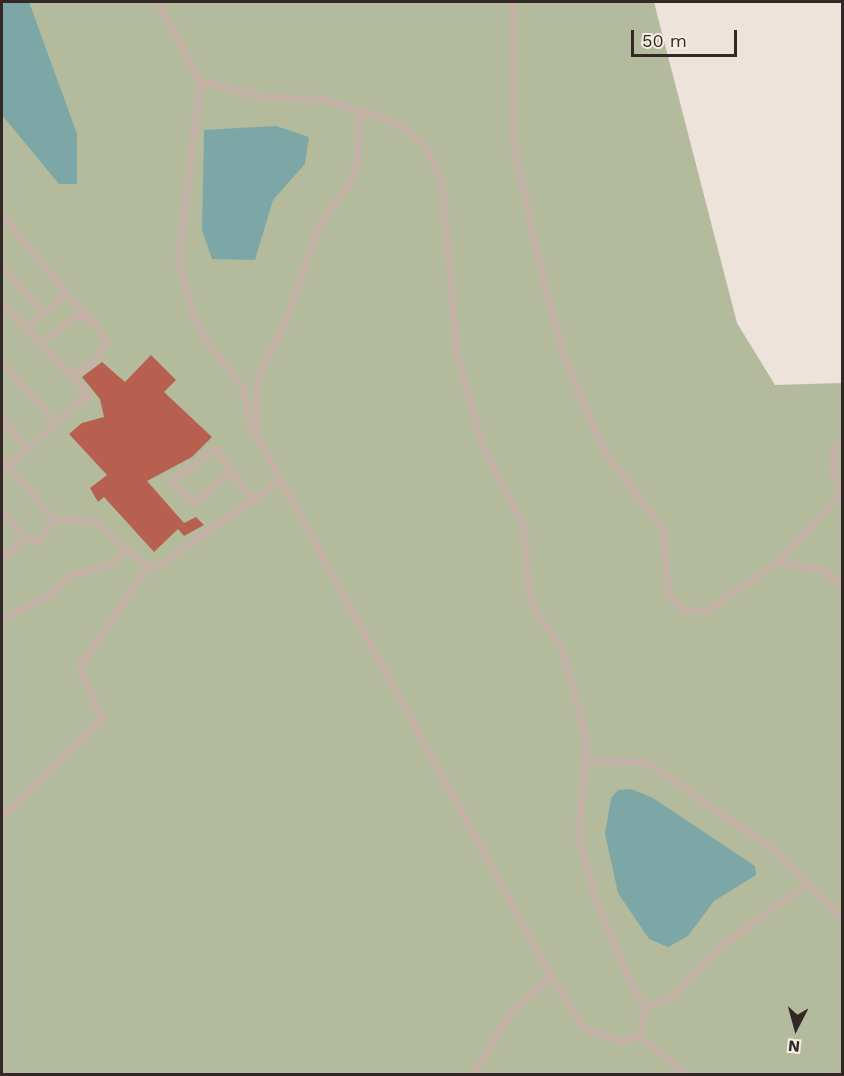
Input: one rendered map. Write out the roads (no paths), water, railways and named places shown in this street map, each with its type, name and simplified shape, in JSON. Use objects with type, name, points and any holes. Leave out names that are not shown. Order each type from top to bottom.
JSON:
[{"type":"lane","points":[[157,2],[200,81],[178,260],[194,315],[205,339],[243,388],[248,422],[450,786],[550,976],[584,1028],[621,1041],[639,1035]]},
{"type":"lane","points":[[513,2],[513,144],[562,354],[604,452],[663,529],[668,595],[683,610],[706,611],[777,562],[840,494],[832,469],[833,452],[843,440]]},
{"type":"lane","points":[[200,81],[264,97],[321,99],[395,123],[424,144],[441,179],[456,357],[486,455],[523,524],[529,595],[539,617],[561,646],[588,761],[578,836],[596,901],[632,986],[646,1007],[639,1035]]},
{"type":"lane","points":[[258,438],[255,393],[264,363],[286,320],[319,225],[349,183],[357,161],[359,110]]},
{"type":"lane","points":[[2,215],[66,293],[92,320],[107,341],[92,364],[69,374]]},
{"type":"lane","points":[[2,266],[43,313]]},
{"type":"lane","points":[[25,328],[66,293]]},
{"type":"lane","points":[[2,303],[88,394],[4,468]]},
{"type":"lane","points":[[40,344],[75,316],[92,320]]},
{"type":"lane","points":[[2,364],[56,422]]},
{"type":"lane","points":[[2,378],[9,372]]},
{"type":"lane","points":[[2,419],[27,448]]},
{"type":"lane","points":[[232,471],[194,502],[171,481],[215,448],[232,471],[252,500]]},
{"type":"lane","points":[[2,459],[4,468],[53,518],[96,522],[128,549],[156,567],[279,481]]},
{"type":"lane","points":[[2,512],[24,536],[38,542],[53,518]]},
{"type":"lane","points":[[2,559],[24,536]]},
{"type":"lane","points":[[2,619],[49,595],[71,574],[110,565],[128,549]]},
{"type":"lane","points":[[777,562],[822,569],[843,585]]},
{"type":"lane","points":[[2,816],[101,719],[79,666],[149,564]]},
{"type":"lane","points":[[588,761],[647,762],[774,850],[843,919]]},
{"type":"lane","points":[[646,1007],[671,996],[719,947],[807,883]]},
{"type":"lane","points":[[472,1074],[513,1010],[550,976]]},
{"type":"lane","points":[[639,1035],[686,1074]]},
{"type":"water","points":[[2,2],[29,2],[77,134],[77,184],[59,184],[2,115]]},
{"type":"water","points":[[276,126],[309,137],[305,164],[273,200],[255,260],[212,259],[202,230],[204,130]]},
{"type":"water","points":[[631,789],[653,798],[755,866],[756,875],[714,901],[688,936],[668,947],[649,939],[618,893],[605,834],[611,798],[618,790]]}]
